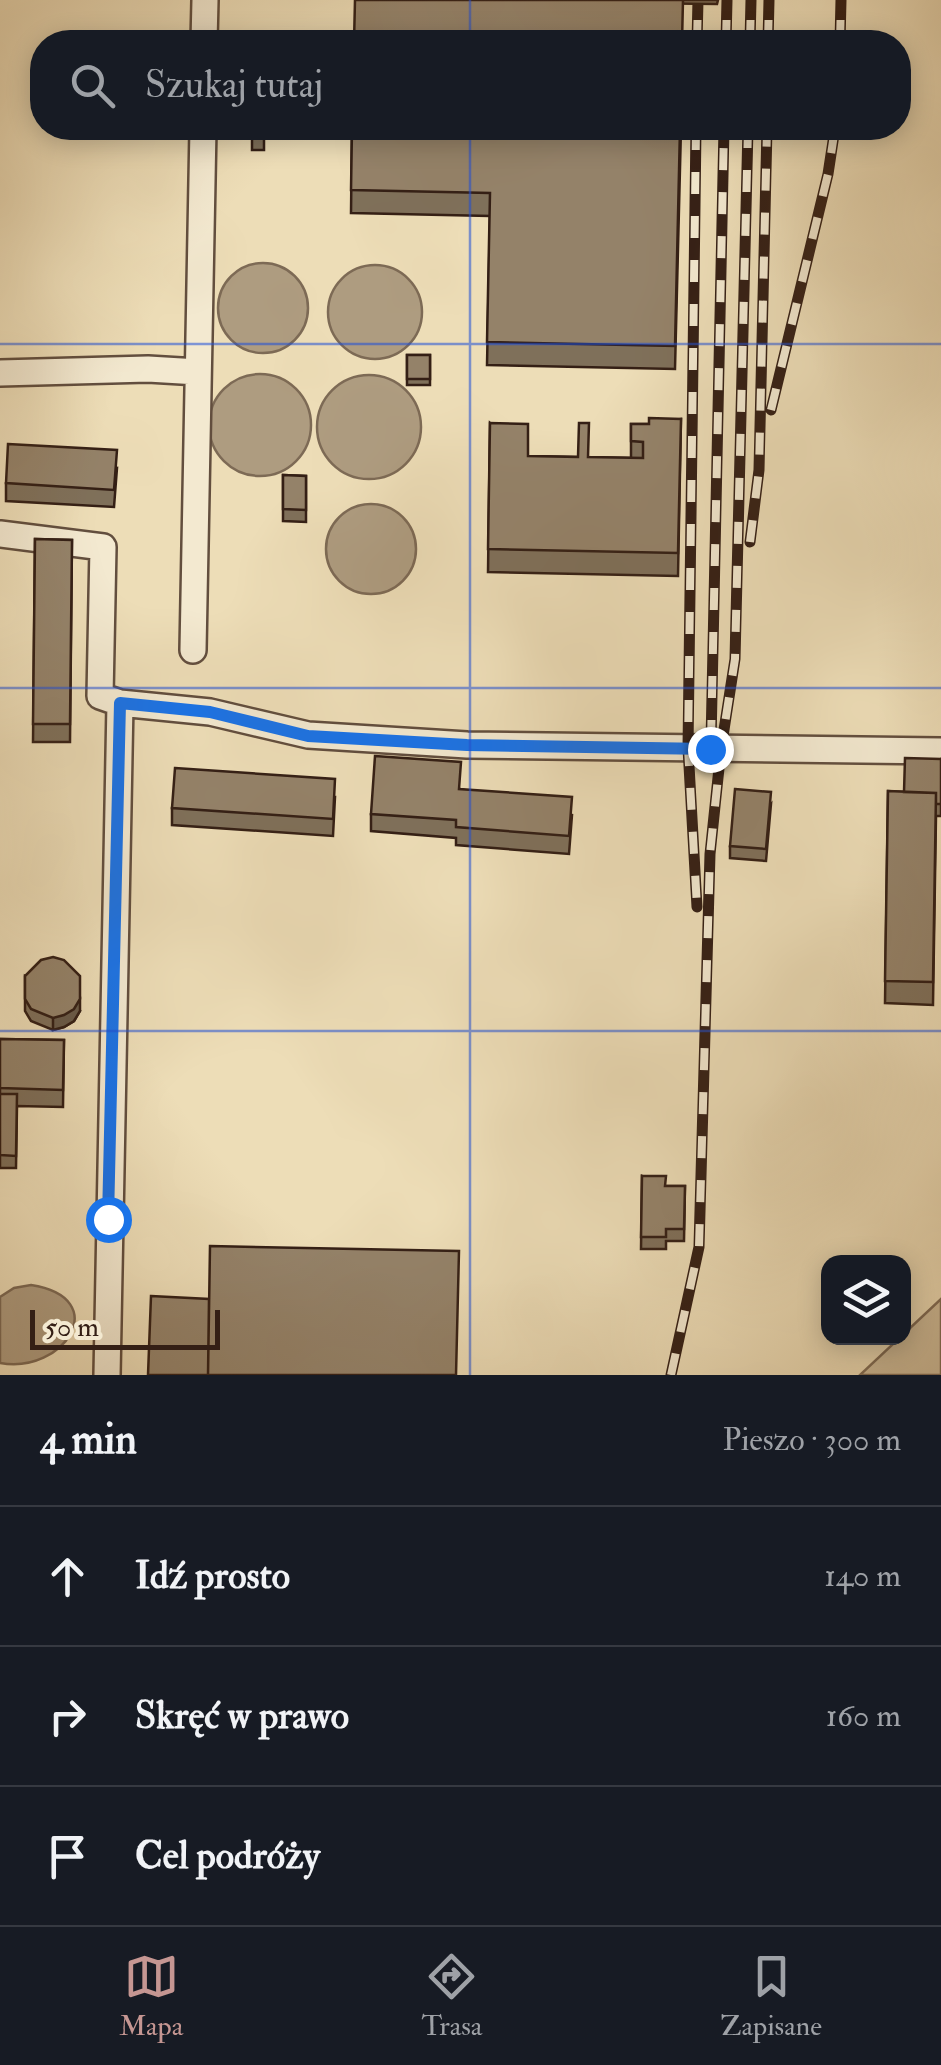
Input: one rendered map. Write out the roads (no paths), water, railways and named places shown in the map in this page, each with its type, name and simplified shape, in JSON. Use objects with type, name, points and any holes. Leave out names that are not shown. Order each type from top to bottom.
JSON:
[{"type":"lane","points":[[204,30],[205,0]]},
{"type":"lane","points":[[194,650],[203,140]]},
{"type":"lane","points":[[0,373],[148,369],[198,372]]},
{"type":"lane","points":[[0,534],[103,548],[100,696],[120,703],[210,712],[308,736],[447,744],[941,751]]},
{"type":"lane","points":[[107,1375],[120,703]]},
{"type":"railway","points":[[697,30],[698,0]]},
{"type":"railway","points":[[726,30],[727,0]]},
{"type":"railway","points":[[750,30],[751,0]]},
{"type":"railway","points":[[768,30],[769,0]]},
{"type":"railway","points":[[840,30],[841,0]]},
{"type":"railway","points":[[696,140],[688,748],[697,907]]},
{"type":"railway","points":[[711,742],[724,140]]},
{"type":"railway","points":[[671,1375],[699,1247],[710,854],[735,659],[748,140]]},
{"type":"railway","points":[[750,542],[759,470],[767,140]]},
{"type":"railway","points":[[771,410],[833,140]]}]
